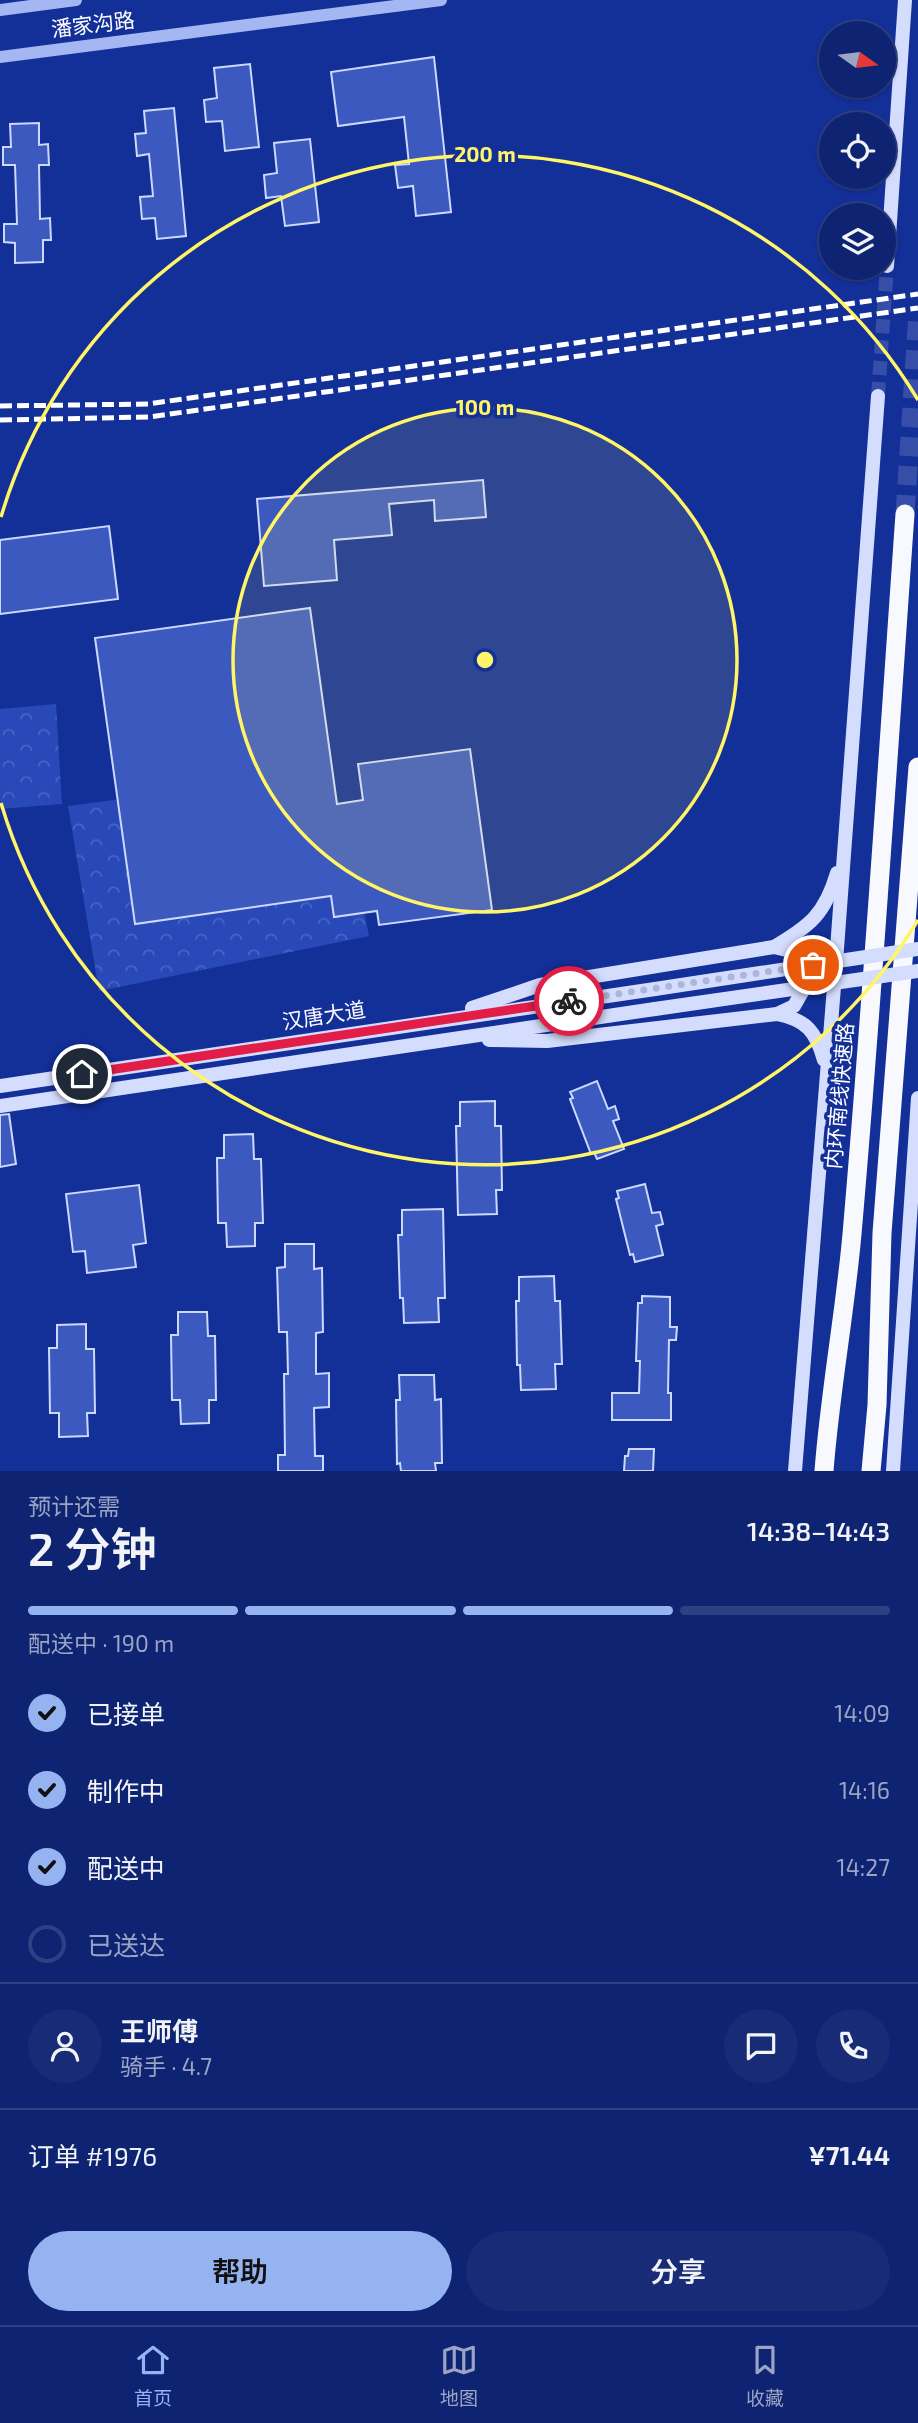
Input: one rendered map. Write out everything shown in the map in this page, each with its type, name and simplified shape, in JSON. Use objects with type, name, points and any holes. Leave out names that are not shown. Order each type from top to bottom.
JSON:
[{"type":"highway","name":"内环南线快速路","points":[[824,1471],[828,1411],[854,1212],[905,514]]},
{"type":"highway","points":[[872,1471],[877,1405],[882,1233],[918,767]]},
{"type":"main road","points":[[891,203],[905,0]]},
{"type":"main road","points":[[795,1471],[878,396]]},
{"type":"main road","points":[[439,1019],[540,985],[774,947],[805,929],[830,897],[845,848]]},
{"type":"main road","points":[[774,947],[795,952],[805,964],[806,974],[806,985],[794,1006],[777,1014]]},
{"type":"main road","name":"汉唐大道","points":[[0,1086],[918,949]]},
{"type":"main road","name":"汉唐大道","points":[[0,1106],[918,971]]},
{"type":"main road","points":[[446,1039],[547,1041],[777,1014],[793,1017],[806,1025],[818,1040],[827,1071]]},
{"type":"main road","points":[[893,1471],[918,1098]]},
{"type":"street","name":"潘家沟路","points":[[0,10],[76,0]]},
{"type":"street","name":"潘家沟路","points":[[0,57],[441,0]]},
{"type":"green space","points":[[56,704],[62,804],[0,809],[0,709]]},
{"type":"green space","points":[[129,798],[356,872],[369,936],[99,991],[68,806]]},
{"type":"building","points":[[434,57],[451,212],[416,216],[413,186],[398,188],[395,165],[409,164],[404,117],[338,126],[331,72]]},
{"type":"building","points":[[250,64],[259,147],[225,151],[222,121],[206,122],[204,100],[217,98],[214,68]]},
{"type":"building","points":[[174,108],[186,236],[157,239],[155,218],[142,219],[140,197],[153,196],[149,154],[137,156],[135,134],[146,133],[144,111]]},
{"type":"building","points":[[39,123],[39,145],[48,144],[49,165],[39,165],[40,219],[50,218],[51,240],[43,240],[43,262],[15,263],[15,243],[4,242],[4,224],[17,224],[15,165],[3,165],[3,147],[11,147],[10,124]]},
{"type":"building","points":[[310,139],[319,222],[285,226],[281,196],[266,198],[264,175],[277,173],[274,143]]},
{"type":"building","points":[[483,480],[486,517],[435,521],[434,500],[389,504],[392,535],[334,540],[337,580],[264,586],[257,499]]},
{"type":"building","points":[[109,526],[118,599],[0,614],[0,540]]},
{"type":"building","points":[[310,608],[337,804],[363,800],[358,764],[470,749],[492,910],[379,925],[377,911],[334,917],[331,896],[135,924],[95,638]]},
{"type":"building","points":[[597,1081],[608,1109],[615,1106],[619,1119],[613,1121],[624,1149],[597,1159],[594,1152],[591,1154],[570,1099],[573,1098],[570,1092]]},
{"type":"building","points":[[495,1101],[495,1126],[501,1126],[502,1190],[496,1190],[497,1214],[458,1215],[456,1126],[460,1126],[460,1102]]},
{"type":"building","points":[[9,1114],[16,1164],[0,1167],[0,1115]]},
{"type":"building","points":[[253,1134],[254,1159],[261,1159],[263,1223],[255,1223],[255,1246],[227,1247],[226,1223],[218,1223],[217,1158],[224,1158],[224,1135]]},
{"type":"building","points":[[645,1184],[652,1213],[660,1212],[663,1224],[656,1226],[663,1255],[635,1262],[633,1254],[630,1255],[616,1199],[619,1198],[617,1191]]},
{"type":"building","points":[[139,1185],[146,1243],[133,1245],[136,1267],[87,1273],[85,1251],[73,1252],[66,1194]]},
{"type":"building","points":[[443,1209],[445,1298],[438,1298],[439,1322],[404,1323],[403,1298],[400,1298],[398,1235],[402,1235],[402,1210]]},
{"type":"building","points":[[285,1244],[314,1244],[314,1269],[322,1268],[323,1332],[316,1333],[316,1374],[329,1373],[329,1407],[314,1408],[315,1456],[323,1456],[323,1471],[278,1471],[278,1455],[285,1455],[284,1374],[288,1374],[287,1332],[279,1332],[277,1268],[285,1267]]},
{"type":"building","points":[[554,1276],[555,1301],[560,1301],[562,1364],[555,1364],[556,1389],[521,1390],[520,1365],[517,1365],[516,1301],[519,1301],[519,1277]]},
{"type":"building","points":[[642,1296],[670,1297],[670,1327],[677,1327],[676,1340],[669,1340],[668,1393],[671,1393],[671,1420],[612,1420],[612,1393],[639,1393],[640,1361],[636,1361],[638,1303],[642,1303]]},
{"type":"building","points":[[178,1312],[207,1312],[208,1336],[215,1336],[216,1400],[209,1400],[209,1423],[181,1424],[180,1400],[172,1400],[171,1335],[178,1335]]},
{"type":"building","points":[[86,1324],[86,1349],[94,1349],[95,1413],[87,1413],[88,1436],[59,1437],[59,1413],[50,1413],[49,1348],[57,1348],[57,1325]]},
{"type":"building","points":[[399,1375],[434,1375],[435,1400],[441,1399],[442,1463],[435,1463],[436,1471],[401,1471],[400,1463],[397,1464],[396,1400],[400,1400]]},
{"type":"building","points":[[629,1449],[654,1449],[653,1471],[624,1471],[625,1456],[628,1456]]},
{"type":"tunnel","points":[[878,396],[886,280]]},
{"type":"tunnel","points":[[905,514],[918,313]]},
{"type":"railway","points":[[0,406],[148,404],[918,294]]},
{"type":"railway","points":[[0,420],[149,417],[918,308]]},
{"type":"way so far","points":[[569,1001],[813,965]]},
{"type":"route","points":[[82,1074],[569,1001]]}]
